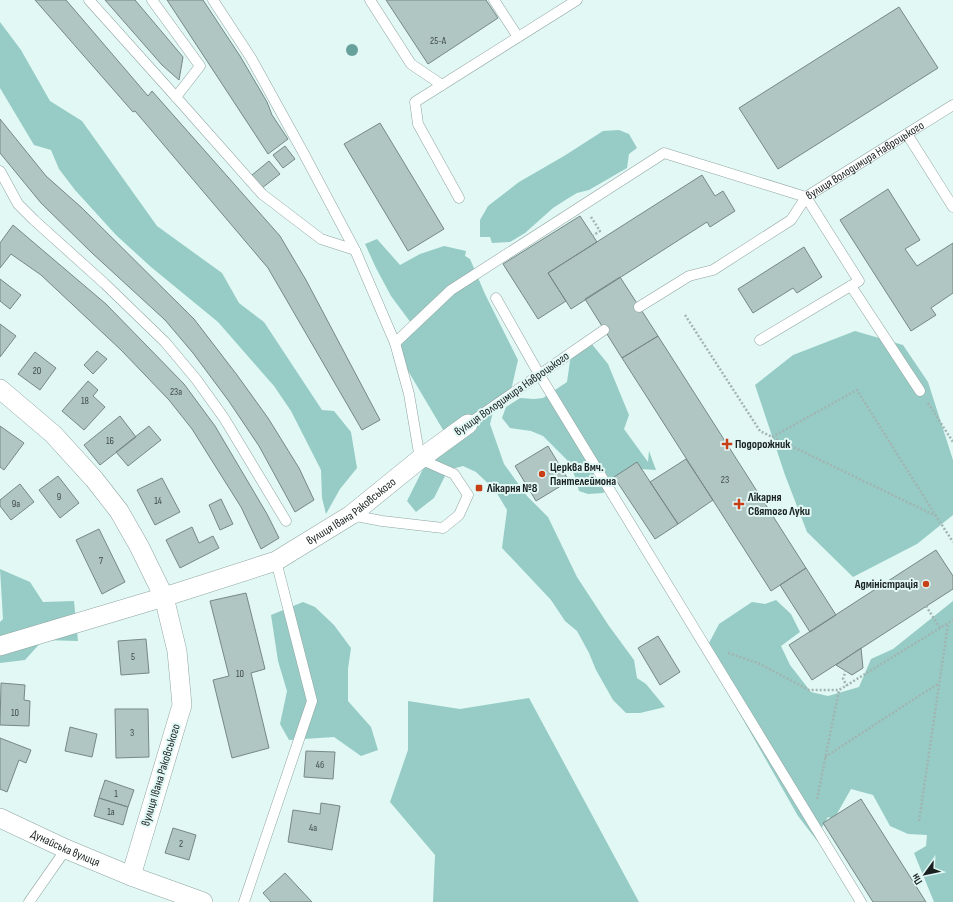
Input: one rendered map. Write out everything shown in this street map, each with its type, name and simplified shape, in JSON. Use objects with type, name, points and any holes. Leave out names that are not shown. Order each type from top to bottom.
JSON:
[{"type":"street","name":"вулиця Івана Раковського","points":[[0,389],[53,434],[94,479],[123,518],[139,546],[164,597],[177,651],[182,705],[131,876]]},
{"type":"street","name":"вулиця Володимира Навроцького","points":[[420,459],[468,424]]},
{"type":"street","name":"вулиця Івана Раковського","points":[[0,646],[164,597],[276,561],[351,514],[420,459]]},
{"type":"street","name":"Дунайська вулиця","points":[[0,818],[66,849],[131,876]]},
{"type":"street","points":[[131,876],[203,902]]},
{"type":"lane","points":[[89,0],[262,194],[321,238],[355,250]]},
{"type":"lane","points":[[152,0],[200,66],[176,97]]},
{"type":"lane","points":[[213,0],[251,58],[355,250],[395,343],[409,394],[420,459],[454,474],[468,495],[459,515],[443,528],[382,521],[351,514]]},
{"type":"lane","points":[[370,0],[411,64],[442,85]]},
{"type":"lane","points":[[494,0],[518,37]]},
{"type":"lane","points":[[460,198],[418,124],[415,102],[577,0]]},
{"type":"lane","name":"вулиця Володимира Навроцького","points":[[640,307],[689,276],[713,270],[791,220],[806,197],[953,105]]},
{"type":"lane","points":[[907,134],[953,207]]},
{"type":"lane","points":[[395,343],[451,290],[664,153],[806,197],[859,281],[760,340]]},
{"type":"lane","points":[[0,171],[18,204],[104,283],[165,342],[196,379],[224,418],[286,521]]},
{"type":"lane","points":[[851,286],[920,391]]},
{"type":"lane","points":[[496,298],[540,374],[861,902]]},
{"type":"lane","name":"вулиця Володимира Навроцького","points":[[468,424],[604,330]]},
{"type":"lane","points":[[244,902],[312,701],[276,561]]},
{"type":"lane","points":[[30,902],[66,849]]},
{"type":"path","points":[[591,219],[600,231],[592,236]]},
{"type":"path","points":[[685,315],[760,431],[936,516]]},
{"type":"path","points":[[772,437],[856,390],[953,542]]},
{"type":"path","points":[[920,391],[953,442]]},
{"type":"path","points":[[926,606],[940,628]]},
{"type":"path","points":[[704,645],[758,663],[809,690],[839,690],[953,620]]},
{"type":"path","points":[[919,821],[948,623]]},
{"type":"path","points":[[846,670],[843,679],[847,686]]},
{"type":"path","points":[[825,758],[939,683]]},
{"type":"path","points":[[812,822],[839,690]]},
{"type":"shaded area","points":[[0,22],[21,50],[50,101],[82,121],[157,226],[222,273],[239,303],[264,322],[322,410],[334,411],[351,432],[357,468],[340,489],[326,514],[322,498],[321,470],[291,411],[274,386],[218,322],[151,267],[116,235],[75,190],[59,169],[51,150],[34,145],[0,88]]},
{"type":"shaded area","points":[[619,130],[629,134],[637,148],[629,154],[627,168],[589,190],[577,193],[567,199],[553,208],[525,233],[510,242],[492,243],[490,237],[480,237],[480,220],[488,206],[519,182],[603,131]]},
{"type":"shaded area","points":[[377,239],[400,265],[420,254],[444,246],[466,251],[465,256],[470,259],[485,294],[518,360],[509,399],[493,412],[490,424],[504,464],[527,496],[548,517],[577,577],[609,626],[634,660],[637,678],[646,684],[665,707],[640,713],[626,713],[613,700],[577,631],[565,621],[551,600],[502,548],[507,510],[495,490],[476,472],[463,466],[448,470],[434,498],[416,512],[407,501],[429,457],[449,440],[404,364],[401,345],[414,327],[391,296],[365,244]]},
{"type":"shaded area","points":[[855,331],[903,345],[928,382],[953,460],[953,515],[917,544],[853,577],[807,532],[785,475],[755,385],[793,355]]},
{"type":"shaded area","points":[[591,343],[608,364],[629,415],[624,429],[648,462],[649,451],[656,470],[640,469],[618,479],[603,493],[588,494],[579,491],[574,474],[567,460],[543,436],[531,431],[510,428],[502,418],[506,407],[520,398],[543,398],[567,382],[570,361],[576,351]]},
{"type":"shaded area","points":[[0,569],[30,582],[43,602],[74,601],[78,641],[43,640],[25,660],[0,663],[0,622],[3,619]]},
{"type":"shaded area","points":[[776,600],[791,614],[800,632],[781,646],[790,665],[811,692],[828,696],[859,687],[871,659],[893,649],[953,601],[953,902],[934,902],[914,853],[926,846],[927,835],[908,834],[890,826],[873,795],[851,789],[834,819],[828,817],[817,836],[818,842],[798,816],[708,658],[709,643],[719,624],[752,602],[765,604]]},
{"type":"shaded area","points":[[303,602],[315,607],[334,625],[351,648],[348,669],[348,701],[371,727],[378,750],[361,756],[334,737],[289,740],[280,724],[287,691],[278,661],[271,615]]},
{"type":"shaded area","points":[[529,698],[639,902],[433,902],[435,855],[390,802],[408,750],[408,701],[460,709]]},
{"type":"building","points":[[35,0],[66,0],[148,96],[152,91],[280,236],[306,280],[380,420],[362,430],[268,268],[135,111],[133,112]]},
{"type":"building","points":[[105,0],[135,0],[183,57],[179,80],[162,65]]},
{"type":"building","points":[[167,0],[203,0],[240,56],[267,102],[272,115],[288,139],[268,154]]},
{"type":"building","points":[[386,0],[486,0],[498,18],[428,64]]},
{"type":"building","points":[[899,7],[938,68],[778,169],[739,108]]},
{"type":"building","points":[[0,119],[46,176],[82,208],[194,319],[268,418],[299,468],[314,500],[295,512],[259,446],[228,400],[193,353],[165,320],[92,253],[41,203],[0,153]]},
{"type":"building","points":[[380,123],[444,229],[408,251],[344,144]]},
{"type":"building","points":[[285,146],[295,159],[283,168],[273,155]]},
{"type":"building","points":[[269,161],[280,174],[262,188],[252,175]]},
{"type":"building","points":[[702,175],[715,196],[723,191],[735,211],[710,227],[707,222],[571,309],[548,273]]},
{"type":"building","points":[[888,189],[920,240],[905,249],[917,266],[953,243],[953,293],[931,308],[936,315],[911,331],[840,220]]},
{"type":"building","points":[[580,216],[597,242],[548,273],[566,301],[538,319],[503,264]]},
{"type":"building","points":[[13,225],[106,304],[184,384],[215,426],[267,514],[279,538],[261,549],[241,507],[192,429],[169,400],[121,350],[41,275],[11,254],[0,268],[0,243]]},
{"type":"building","points":[[804,247],[822,277],[797,293],[793,288],[753,313],[738,289]]},
{"type":"building","points":[[620,277],[658,336],[622,358],[585,299]]},
{"type":"building","points":[[0,279],[21,295],[10,309],[0,301]]},
{"type":"building","points":[[0,324],[16,336],[0,357]]},
{"type":"building","points":[[658,336],[806,568],[771,591],[622,358]]},
{"type":"building","points":[[97,351],[107,359],[93,374],[84,365]]},
{"type":"building","points":[[35,352],[56,368],[40,390],[18,374]]},
{"type":"building","points":[[88,381],[98,390],[93,396],[105,407],[84,430],[62,411]]},
{"type":"building","points":[[120,416],[136,437],[100,465],[84,445]]},
{"type":"building","points":[[0,426],[24,443],[4,470],[0,467]]},
{"type":"building","points":[[149,426],[161,440],[128,466],[116,452]]},
{"type":"building","name":"Церква Вмч. Пантелеймона","points":[[548,446],[569,481],[536,501],[515,466]]},
{"type":"building","points":[[686,459],[713,500],[678,524],[650,482]]},
{"type":"building","points":[[637,462],[678,524],[655,539],[614,477]]},
{"type":"building","points":[[58,476],[79,503],[60,518],[39,490]]},
{"type":"building","points":[[162,478],[180,512],[155,525],[137,490]]},
{"type":"building","points":[[20,484],[34,502],[11,520],[0,506],[0,500]]},
{"type":"building","points":[[221,499],[233,524],[220,530],[209,505]]},
{"type":"building","points":[[192,527],[199,543],[213,536],[219,548],[180,568],[166,540]]},
{"type":"building","points":[[99,529],[125,582],[102,594],[76,540]]},
{"type":"building","points":[[936,550],[953,576],[953,589],[812,680],[789,645]]},
{"type":"building","points":[[806,568],[836,615],[810,632],[780,585]]},
{"type":"building","points":[[246,593],[265,669],[251,673],[269,748],[232,758],[213,680],[229,676],[210,601]]},
{"type":"building","points":[[658,636],[680,672],[660,685],[638,648]]},
{"type":"building","points":[[146,639],[149,673],[121,675],[118,641]]},
{"type":"building","points":[[861,648],[863,668],[852,675],[836,665]]},
{"type":"building","points":[[1,683],[25,685],[24,700],[30,701],[29,726],[0,725]]},
{"type":"building","points":[[115,709],[148,709],[149,757],[116,758]]},
{"type":"building","points":[[70,727],[97,734],[92,757],[65,751]]},
{"type":"building","points":[[0,738],[31,750],[26,763],[19,760],[7,792],[0,789]]},
{"type":"building","points":[[306,751],[335,752],[333,779],[304,777]]},
{"type":"building","points":[[105,780],[134,790],[128,807],[99,798]]},
{"type":"building","points":[[99,798],[128,807],[123,825],[94,816]]},
{"type":"building","points":[[861,799],[926,902],[873,902],[823,823]]},
{"type":"building","points":[[321,803],[340,806],[332,850],[288,842],[293,810],[320,814]]},
{"type":"building","points":[[173,828],[196,835],[189,860],[165,853]]},
{"type":"building","points":[[285,873],[312,902],[271,902],[263,893]]},
{"type":"place","name":"Подорожник","points":[[727,444]]},
{"type":"place","name":"Церква Вмч. Пантелеймона","points":[[542,474]]},
{"type":"place","name":"Лікарня №8","points":[[479,488]]},
{"type":"place","name":"Лікарня Святого Луки","points":[[739,504]]},
{"type":"place","name":"Адміністрація","points":[[926,584]]}]
